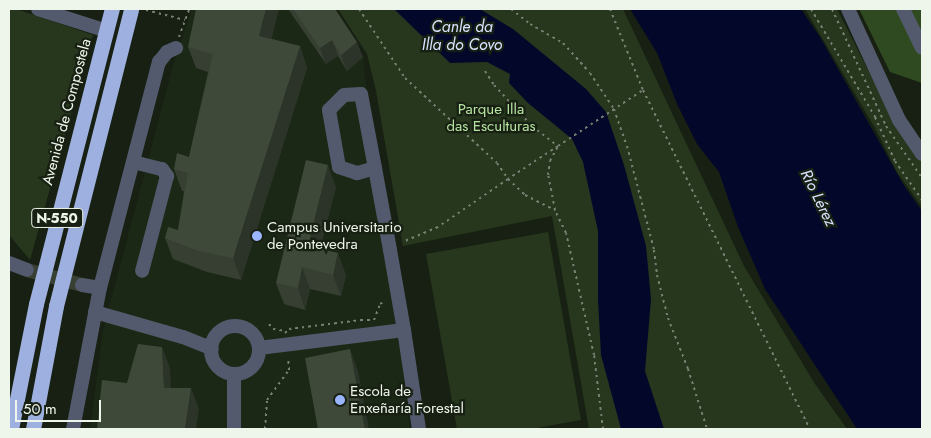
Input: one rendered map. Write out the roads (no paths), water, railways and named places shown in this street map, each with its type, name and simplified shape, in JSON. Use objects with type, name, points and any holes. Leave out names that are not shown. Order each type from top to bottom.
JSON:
[{"type":"highway","name":"Avenida de Compostela","points":[[11,429],[36,304],[112,9]]},
{"type":"highway","name":"N-550","points":[[33,429],[56,306],[131,9]]},
{"type":"street","points":[[38,9],[107,31]]},
{"type":"street","points":[[848,9],[899,120],[922,154]]},
{"type":"street","points":[[903,9],[922,48]]},
{"type":"street","points":[[72,429],[100,288],[159,62],[168,52],[176,48]]},
{"type":"street","points":[[375,168],[357,173],[340,167],[329,110],[344,95],[361,94],[375,168],[390,250],[404,330],[419,429]]},
{"type":"street","points":[[133,162],[162,169],[168,176],[142,271]]},
{"type":"street","points":[[9,263],[27,270]]},
{"type":"street","points":[[82,285],[100,288]]},
{"type":"street","points":[[95,312],[183,337],[212,349]]},
{"type":"street","points":[[231,327],[239,327],[253,334],[259,348],[255,364],[242,373],[234,374],[220,368],[212,356],[212,349],[218,334],[231,327]]},
{"type":"street","points":[[259,348],[404,330]]},
{"type":"street","points":[[234,374],[234,429]]},
{"type":"water","name":"Canle da Illa do Covo","points":[[394,9],[480,9],[513,29],[586,89],[606,112],[624,165],[646,246],[651,299],[645,371],[664,429],[621,429],[601,355],[598,300],[598,231],[583,162],[572,139],[528,103],[509,83],[510,74],[487,62],[450,63]]},
{"type":"water","name":"Río Lérez","points":[[630,9],[801,9],[820,37],[903,184],[922,211],[922,429],[857,429],[765,289],[738,227],[719,172],[697,144],[677,104],[657,53]]},
{"type":"tunnel","points":[[27,270],[82,285]]},
{"type":"place","name":"Campus Universitario de Pontevedra","points":[[257,236]]},
{"type":"place","name":"Escola de Enxeñaría Forestal","points":[[340,400]]},
{"type":"park label","name":"Parque Illa das Esculturas","points":[[491,118]]}]
